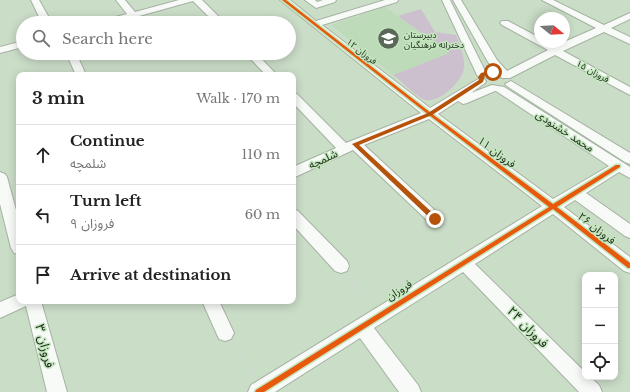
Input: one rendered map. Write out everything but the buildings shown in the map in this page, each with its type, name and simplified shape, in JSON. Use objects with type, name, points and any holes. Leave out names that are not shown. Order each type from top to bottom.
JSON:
[{"type":"street","points":[[35,0],[43,16]]},
{"type":"street","points":[[120,0],[133,15]]},
{"type":"street","points":[[129,16],[189,0]]},
{"type":"street","points":[[197,0],[213,16]]},
{"type":"street","name":"فروزان ۱۲","points":[[284,0],[430,114]]},
{"type":"street","points":[[309,0],[316,5],[332,0],[349,14]]},
{"type":"street","points":[[315,24],[349,14],[378,2],[394,0]]},
{"type":"street","points":[[446,0],[479,66],[483,84],[503,82]]},
{"type":"street","name":"محمد خشنودی","points":[[457,0],[494,62],[503,82],[624,163],[630,173]]},
{"type":"street","points":[[546,0],[630,41]]},
{"type":"street","points":[[430,114],[503,82],[556,50],[630,16]]},
{"type":"street","name":"فروزان ۱۵","points":[[505,23],[534,39]]},
{"type":"street","points":[[0,50],[16,46]]},
{"type":"street","name":"فروزان ۱۵","points":[[552,48],[630,92]]},
{"type":"street","points":[[74,60],[79,72]]},
{"type":"street","points":[[257,60],[269,72]]},
{"type":"street","points":[[481,78],[490,72],[503,82]]},
{"type":"street","name":"شلمچه","points":[[296,172],[350,147],[430,114],[481,78]]},
{"type":"street","points":[[296,99],[435,219]]},
{"type":"street","name":"فروزان ۱۱","points":[[430,114],[552,206]]},
{"type":"street","name":"فروزان","points":[[260,390],[552,206],[624,163]]},
{"type":"street","points":[[0,177],[16,237]]},
{"type":"street","points":[[575,192],[630,232]]},
{"type":"street","name":"فروزان ۲۶","points":[[552,206],[630,266]]},
{"type":"street","points":[[296,218],[341,266]]},
{"type":"street","name":"فروزان ۲۴","points":[[468,259],[592,392]]},
{"type":"street","points":[[0,310],[16,303]]},
{"type":"street","name":"فروزان ۳","points":[[34,304],[57,392]]},
{"type":"street","points":[[211,304],[225,333]]},
{"type":"street","points":[[362,326],[411,392]]},
{"type":"path","points":[[472,26],[505,23]]},
{"type":"path","points":[[114,72],[111,67],[116,60]]},
{"type":"path","points":[[435,219],[468,259]]},
{"type":"path","points":[[341,266],[380,314]]},
{"type":"path","points":[[225,333],[260,390]]},
{"type":"shaded area","name":"دبیرستان دخترانه فرهنگیان","points":[[385,7],[451,53],[393,75],[331,25]]},
{"type":"shaded area","points":[[421,9],[435,32],[456,35],[464,59],[462,74],[454,86],[442,96],[429,100],[419,97],[393,75],[450,53],[398,16]]},
{"type":"cycle path","points":[[284,0],[430,114],[630,266]]},
{"type":"cycle path","points":[[258,392],[618,166]]},
{"type":"place","name":"دبیرستان دخترانه فرهنگیان","points":[[389,39]]},
{"type":"route","points":[[435,219],[355,144],[430,114],[481,80],[483,74],[493,72]]}]
